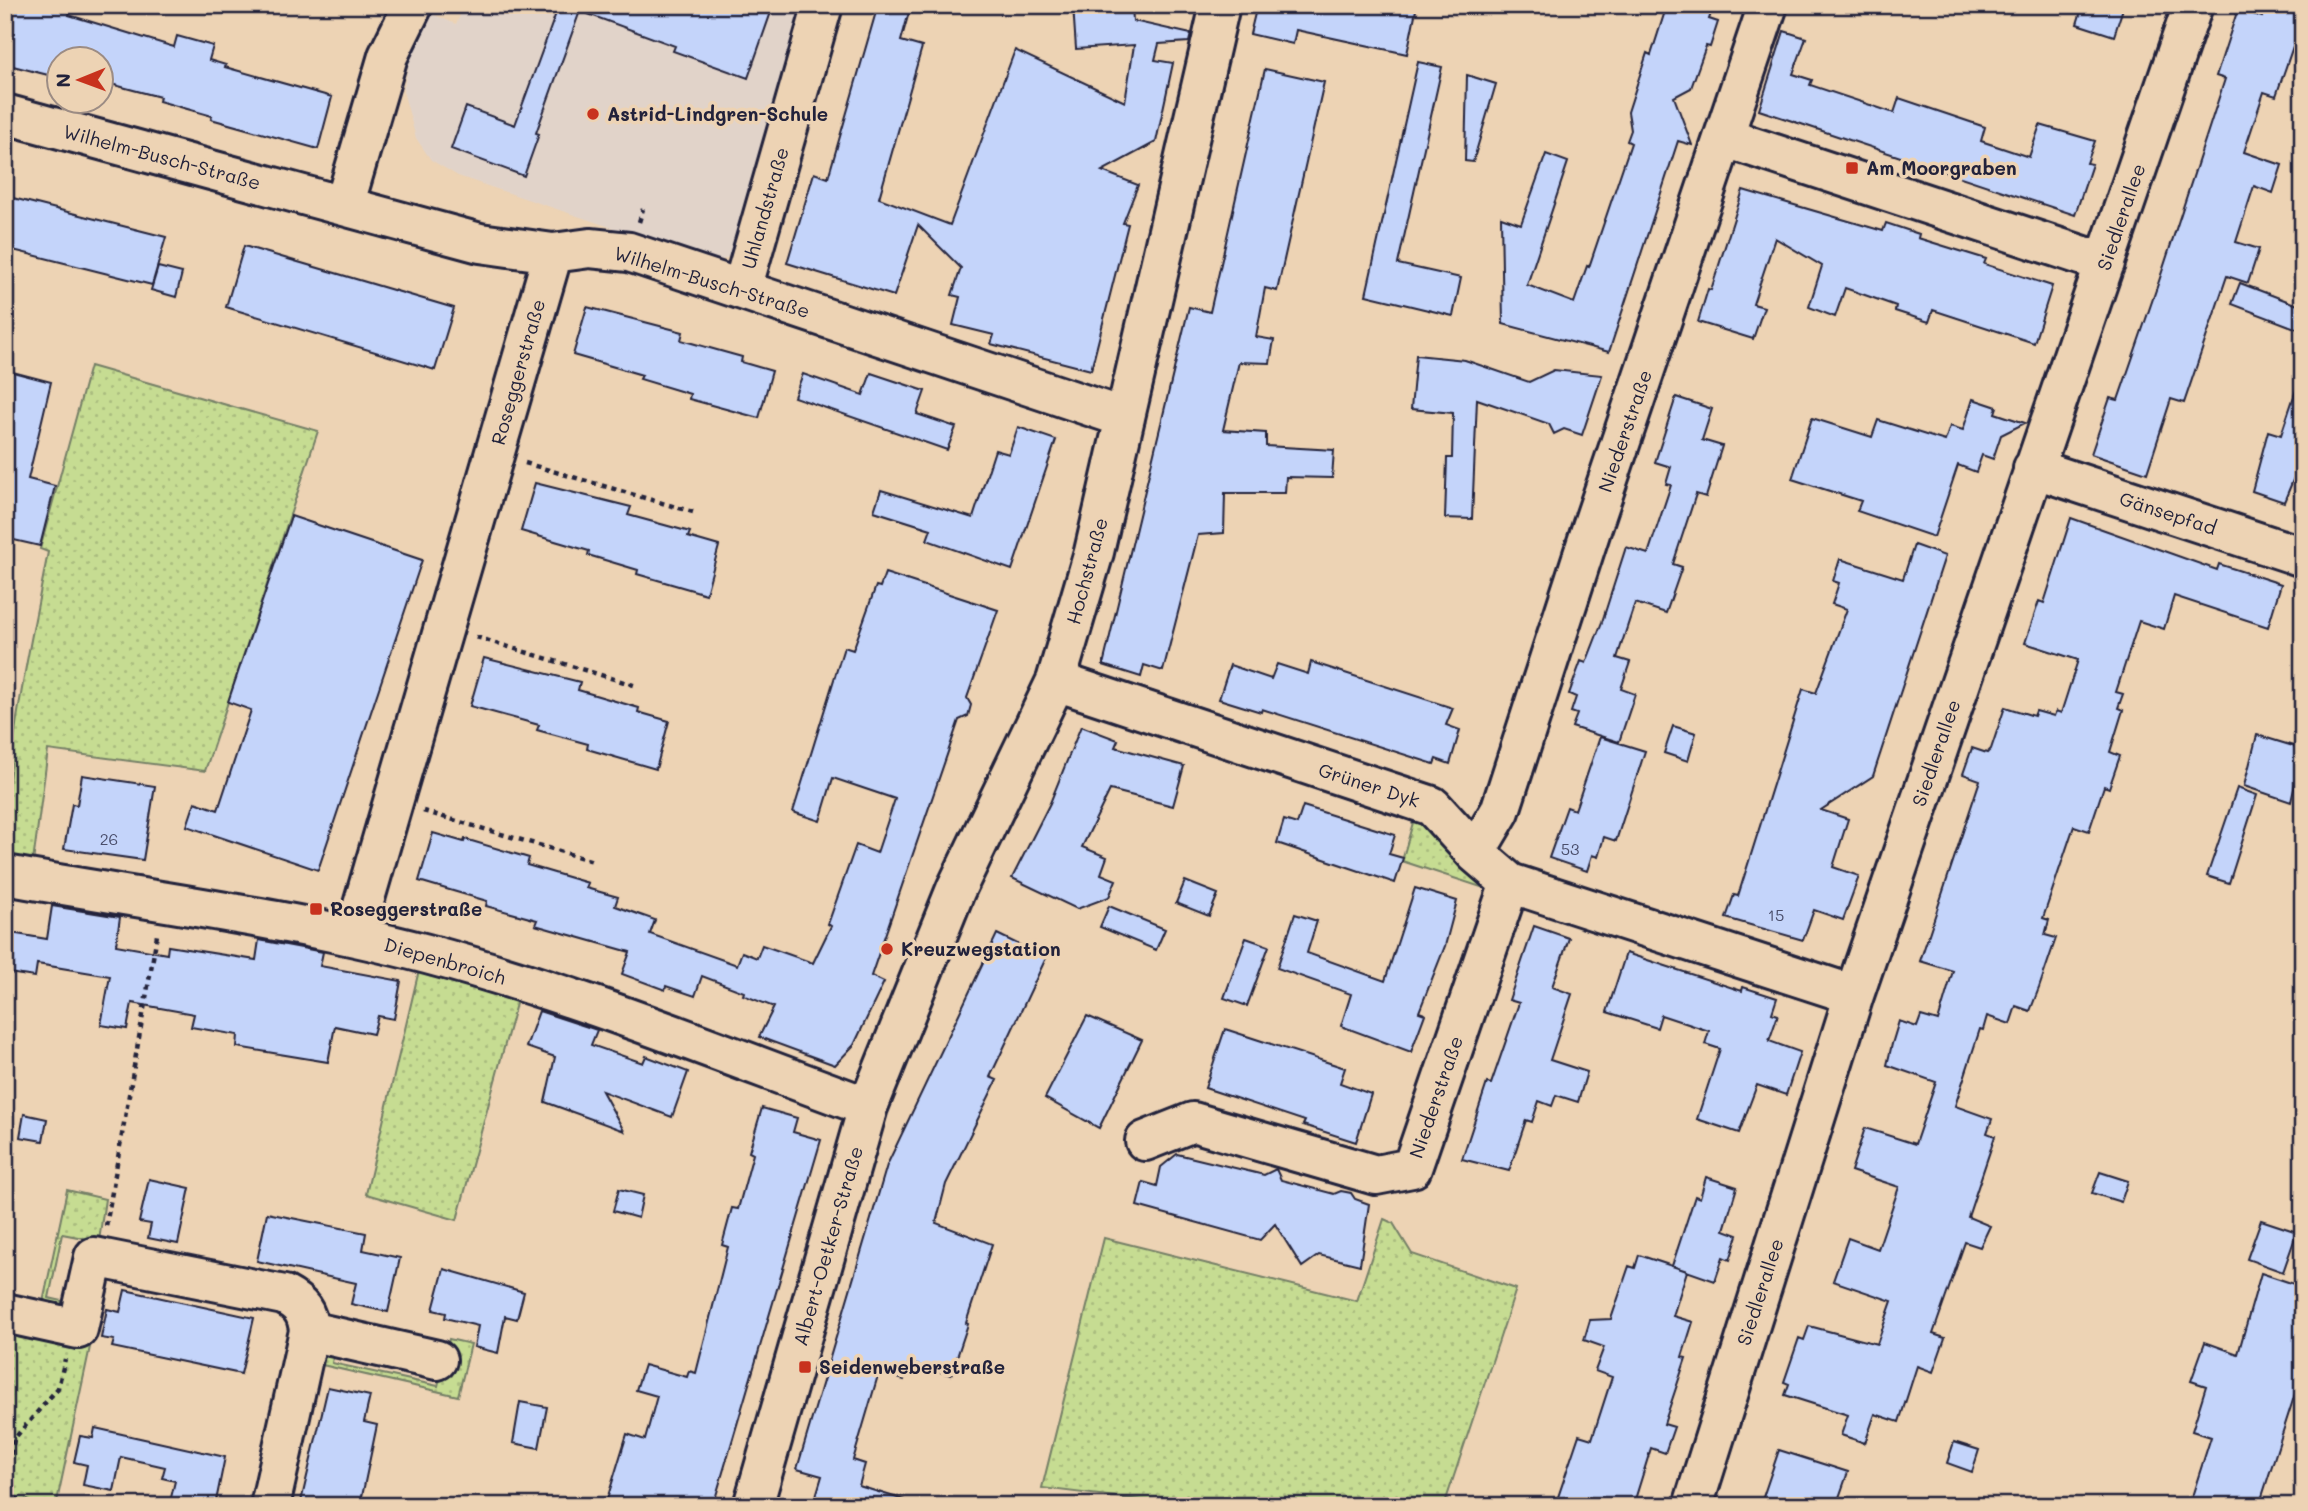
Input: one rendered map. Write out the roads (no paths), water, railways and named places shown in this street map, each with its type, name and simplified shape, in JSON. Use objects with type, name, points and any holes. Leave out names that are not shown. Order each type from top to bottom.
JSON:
[{"type":"street","points":[[344,206],[388,56],[413,5]]},
{"type":"street","name":"Uhlandstraße","points":[[742,289],[823,5]]},
{"type":"street","name":"Hochstraße","points":[[868,1107],[956,889],[1056,681],[1094,552],[1220,5]]},
{"type":"street","name":"Niederstraße","points":[[1475,853],[1500,811],[1591,530],[1726,138],[1768,5]]},
{"type":"street","name":"Siedlerallee","points":[[1693,1506],[1854,995],[2193,5]]},
{"type":"street","name":"Wilhelm-Busch-Straße","points":[[5,114],[480,243],[553,253],[590,248],[629,253],[1125,418]]},
{"type":"street","points":[[1726,138],[2105,263]]},
{"type":"street","name":"Roseggerstraße","points":[[354,936],[553,253]]},
{"type":"street","name":"Gänsepfad","points":[[2033,468],[2303,557]]},
{"type":"street","name":"Grüner Dyk","points":[[1056,681],[1433,806],[1475,853],[1510,883],[1854,995]]},
{"type":"street","name":"Diepenbroich","points":[[5,875],[354,936],[525,984],[868,1107]]},
{"type":"street","name":"Niederstraße","points":[[1146,1141],[1193,1122],[1376,1175],[1412,1168],[1510,883]]},
{"type":"street","name":"Albert-Oetker-Straße","points":[[753,1506],[868,1107]]},
{"type":"street","points":[[5,1313],[78,1329],[94,1257],[284,1295],[297,1301],[307,1315],[309,1331],[270,1506]]},
{"type":"street","points":[[309,1331],[437,1360]]},
{"type":"place","name":"Astrid-Lindgren-Schule","points":[[593,114]]},
{"type":"place","name":"Am Moorgraben","points":[[1852,168]]},
{"type":"place","name":"Roseggerstraße","points":[[316,909]]},
{"type":"place","name":"Kreuzwegstation","points":[[887,949]]},
{"type":"place","name":"Seidenweberstraße","points":[[805,1367]]}]
